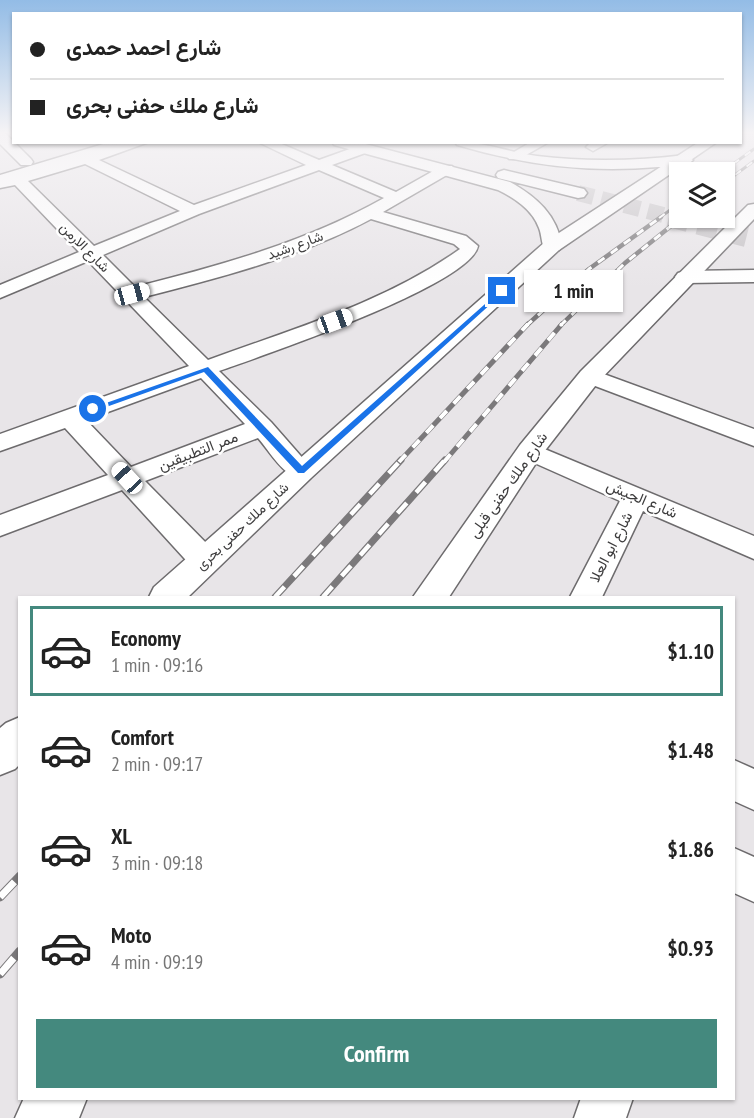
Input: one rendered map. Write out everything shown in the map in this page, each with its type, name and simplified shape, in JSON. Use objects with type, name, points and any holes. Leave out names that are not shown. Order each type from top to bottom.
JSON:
[{"type":"street","name":"شارع الارمن","points":[[17,184],[132,294],[262,427],[301,471]]},
{"type":"street","points":[[138,184],[193,211]]},
{"type":"street","points":[[0,292],[193,211],[269,184]]},
{"type":"street","points":[[364,184],[395,197]]},
{"type":"street","name":"شارع رشيد","points":[[132,294],[212,273],[340,228],[419,184]]},
{"type":"street","points":[[499,184],[522,195],[534,205],[552,232],[552,246]]},
{"type":"street","points":[[557,184],[581,189],[568,184]]},
{"type":"street","name":"شارع ملك حفنى بحرى","points":[[167,596],[301,471],[552,246],[648,184]]},
{"type":"street","name":"شارع ملك حفنى قبلى","points":[[431,596],[530,451],[590,376],[754,209]]},
{"type":"street","points":[[0,443],[402,295],[438,273],[468,251],[470,246],[460,240],[369,213]]},
{"type":"street","points":[[685,277],[754,276]]},
{"type":"street","points":[[590,376],[754,438]]},
{"type":"street","points":[[70,418],[205,561]]},
{"type":"street","name":"ممر التطبيقين","points":[[0,526],[262,427]]},
{"type":"street","name":"شارع الجيش","points":[[530,451],[754,548]]},
{"type":"street","name":"شارع ابو العلا","points":[[586,596],[636,497]]},
{"type":"street","points":[[0,755],[18,738]]},
{"type":"street","points":[[735,780],[754,791]]},
{"type":"street","points":[[735,869],[754,881]]},
{"type":"street","points":[[44,1118],[58,1100]]},
{"type":"street","points":[[600,1118],[606,1100]]},
{"type":"tunnel","points":[[578,193],[669,216]]},
{"type":"tunnel","points":[[712,228],[754,239]]},
{"type":"railway","points":[[659,218],[669,211]]},
{"type":"railway","points":[[527,325],[589,269],[661,217]]},
{"type":"railway","points":[[562,324],[625,263],[669,228]]},
{"type":"railway","points":[[444,462],[562,324]]},
{"type":"railway","points":[[399,462],[527,325]]},
{"type":"railway","points":[[276,596],[401,460]]},
{"type":"railway","points":[[324,596],[445,460]]},
{"type":"railway","points":[[0,897],[18,878]]},
{"type":"railway","points":[[0,974],[18,953]]},
{"type":"route","points":[[93,409],[205,369],[301,471],[502,291]]}]
